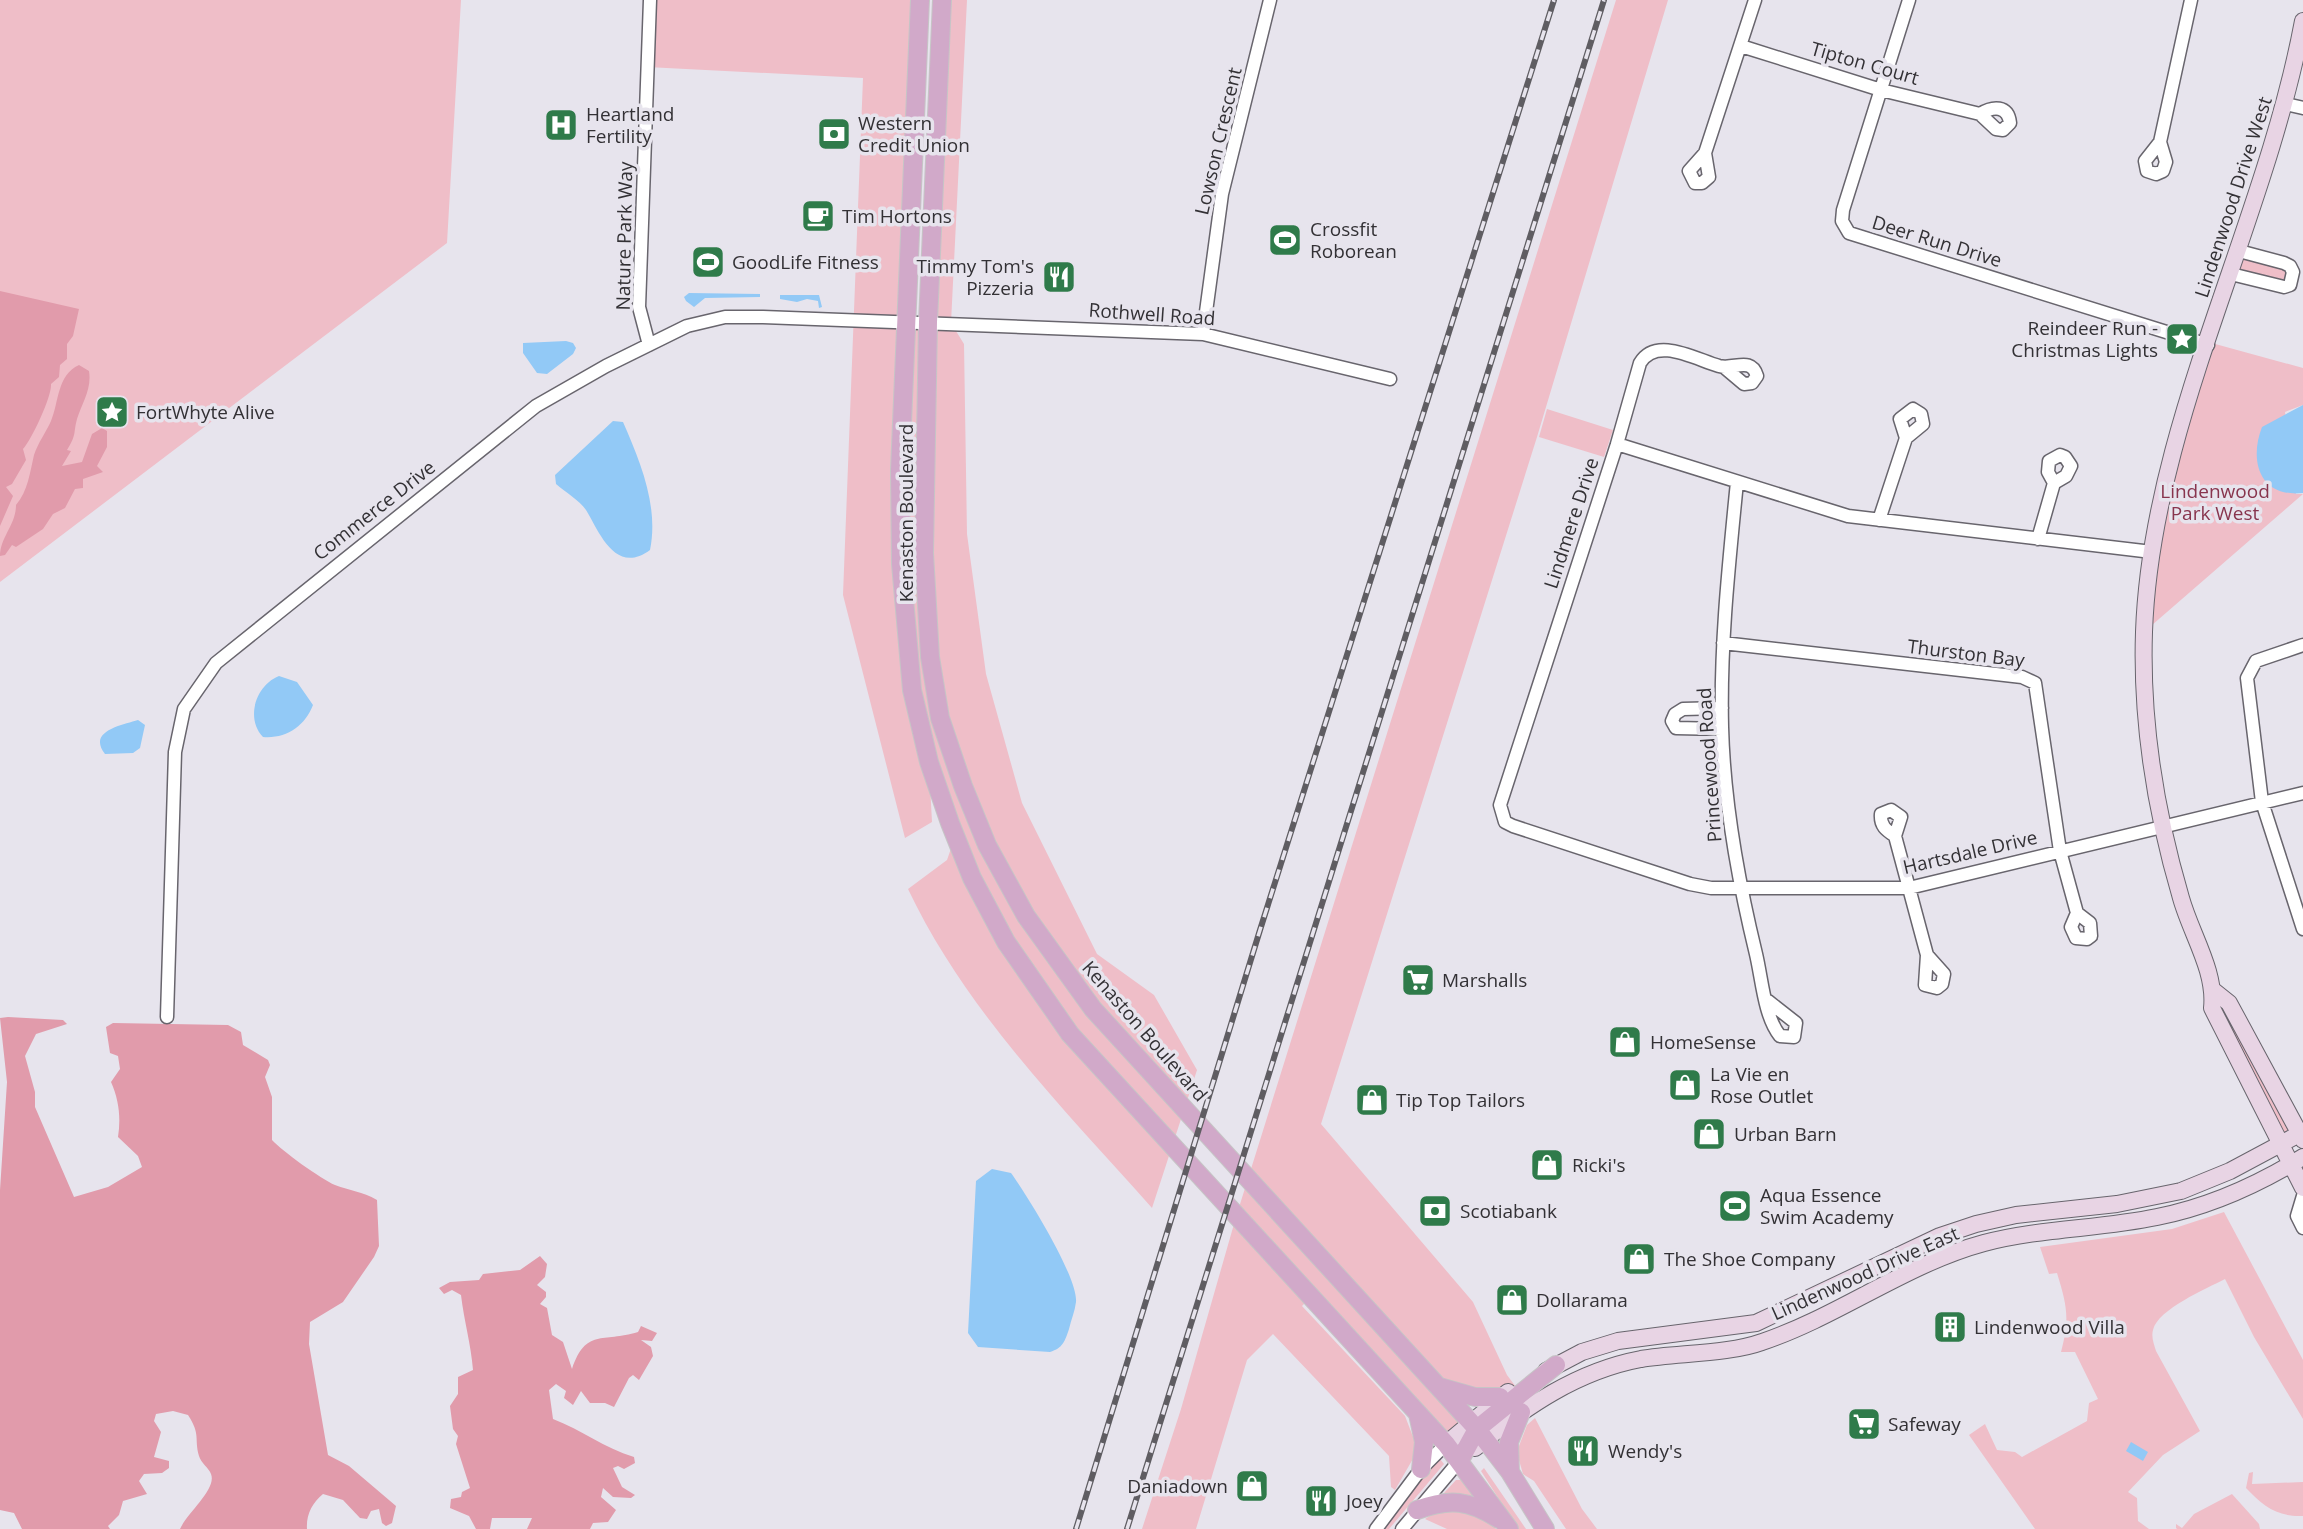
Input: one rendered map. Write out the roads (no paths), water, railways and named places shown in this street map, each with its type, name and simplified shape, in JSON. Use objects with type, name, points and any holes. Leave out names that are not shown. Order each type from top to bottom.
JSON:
[{"type":"main road","name":"Kenaston Boulevard","points":[[920,0],[900,484],[901,564],[912,690],[929,762],[971,878],[1006,942],[1070,1034],[1446,1444],[1508,1526]]},
{"type":"main road","name":"Kenaston Boulevard","points":[[942,0],[928,322],[924,553],[930,657],[940,718],[988,845],[1026,916],[1093,1009],[1478,1430],[1510,1472],[1545,1529]]},
{"type":"main road","points":[[1460,1460],[1478,1430],[1556,1365]]},
{"type":"main road","points":[[1440,1387],[1475,1396],[1500,1397]]},
{"type":"main road","points":[[1510,1472],[1509,1442],[1521,1412]]},
{"type":"main road","points":[[1418,1414],[1424,1442],[1421,1469]]},
{"type":"main road","points":[[1417,1510],[1458,1500],[1471,1503],[1508,1526]]},
{"type":"street","name":"Nature Park Way","points":[[649,345],[639,307],[650,0]]},
{"type":"street","name":"Lowson Crescent","points":[[1203,334],[1222,194],[1270,0]]},
{"type":"street","points":[[1705,153],[1755,0]]},
{"type":"street","name":"Deer Run Drive","points":[[1909,0],[1843,211],[1842,221],[1849,233],[2208,345]]},
{"type":"street","points":[[2160,142],[2191,0]]},
{"type":"street","name":"Lindenwood Drive West","points":[[2303,21],[2298,69],[2168,467],[2152,552],[2144,632],[2146,718],[2163,827],[2181,900],[2214,991],[2212,1008],[2280,1146],[2297,1160],[2303,1188]]},
{"type":"street","name":"Tipton Court","points":[[1741,46],[1881,90],[1980,114]]},
{"type":"street","points":[[2286,104],[2303,108]]},
{"type":"street","points":[[2231,274],[2277,287],[2290,285],[2293,279],[2290,266],[2284,262],[2239,251]]},
{"type":"street","name":"Commerce Drive","points":[[167,1017],[175,752],[184,709],[216,663],[536,406],[687,326],[724,317],[907,321]]},
{"type":"street","name":"Rothwell Road","points":[[907,321],[1203,334],[1390,379]]},
{"type":"street","points":[[1616,444],[1640,363],[1647,352],[1658,348],[1725,368]]},
{"type":"street","points":[[1879,520],[1906,438]]},
{"type":"street","name":"Lindmere Drive","points":[[1740,886],[1711,888],[1690,884],[1513,826],[1505,822],[1500,814],[1500,805],[1616,444],[1848,516],[2152,552]]},
{"type":"street","name":"Princewood Road","points":[[1737,482],[1723,643],[1722,729],[1726,785],[1740,886],[1768,1001]]},
{"type":"street","points":[[2038,539],[2054,483]]},
{"type":"street","name":"Thurston Bay","points":[[1723,643],[2029,679],[2038,687],[2044,759],[2060,851],[2077,913]]},
{"type":"street","points":[[2303,645],[2256,661],[2248,672],[2251,726],[2262,802],[2303,929]]},
{"type":"street","points":[[1722,708],[1683,709],[1675,713],[1672,721],[1676,728],[1684,730],[1722,729]]},
{"type":"street","name":"Hartsdale Drive","points":[[1740,886],[1909,888],[2303,793]]},
{"type":"street","points":[[1895,836],[1927,955]]},
{"type":"street","name":"Lindenwood Drive West","points":[[2214,991],[2229,1003],[2302,1136]]},
{"type":"street","name":"Lindenwood Drive East","points":[[1478,1430],[1500,1397],[1582,1352],[1619,1341],[1756,1323],[1958,1229],[2016,1215],[2117,1204],[2181,1191],[2207,1182],[2302,1136]]},
{"type":"street","name":"Lindenwood Drive East","points":[[1446,1444],[1521,1412],[1566,1384],[1602,1370],[1639,1360],[1760,1343],[1946,1256],[1984,1243],[2178,1212],[2214,1201],[2297,1160]]},
{"type":"street","points":[[2303,1196],[2297,1216],[2303,1228]]},
{"type":"street","points":[[1376,1529],[1421,1469],[1446,1444]]},
{"type":"street","points":[[1402,1529],[1460,1460]]},
{"type":"water","points":[[689,293],[760,294],[760,297],[705,298],[694,307],[684,297]]},
{"type":"water","points":[[780,295],[819,295],[822,307],[819,308],[818,301],[807,299],[797,302],[780,299]]},
{"type":"water","points":[[523,343],[573,343],[576,348],[573,354],[547,374],[537,373],[523,353]]},
{"type":"water","points":[[2303,405],[2303,493],[2288,493],[2267,483],[2261,474],[2258,464],[2258,440],[2262,427]]},
{"type":"water","points":[[613,421],[623,422],[636,452],[650,500],[650,550],[638,557],[627,558],[610,548],[583,506],[556,484],[555,475]]},
{"type":"water","points":[[279,676],[297,682],[313,705],[305,719],[294,730],[279,736],[263,737],[255,721],[256,703],[264,687]]},
{"type":"water","points":[[138,720],[145,725],[140,748],[133,753],[105,754],[100,740],[103,734]]},
{"type":"water","points":[[992,1169],[1011,1173],[1050,1236],[1069,1274],[1076,1302],[1066,1337],[1061,1346],[1050,1352],[978,1347],[968,1333],[976,1181]]},
{"type":"water","points":[[2131,1442],[2148,1452],[2143,1461],[2126,1451]]},
{"type":"railway","points":[[1076,1529],[1260,930],[1554,0]]},
{"type":"railway","points":[[1127,1529],[1604,0]]},
{"type":"place","name":"Heartland Fertility","points":[[561,125]]},
{"type":"place","name":"Western Credit Union","points":[[834,134]]},
{"type":"place","name":"Tim Hortons","points":[[818,216]]},
{"type":"place","name":"Crossfit Roborean","points":[[1285,240]]},
{"type":"place","name":"GoodLife Fitness","points":[[708,262]]},
{"type":"place","name":"Timmy Tom's Pizzeria","points":[[1059,277]]},
{"type":"place","name":"Reindeer Run - Christmas Lights","points":[[2182,339]]},
{"type":"place","name":"FortWhyte Alive","points":[[112,412]]},
{"type":"place","name":"Marshalls","points":[[1418,980]]},
{"type":"place","name":"HomeSense","points":[[1625,1042]]},
{"type":"place","name":"La Vie en Rose Outlet","points":[[1685,1085]]},
{"type":"place","name":"Tip Top Tailors","points":[[1372,1100]]},
{"type":"place","name":"Urban Barn","points":[[1709,1134]]},
{"type":"place","name":"Ricki's","points":[[1547,1165]]},
{"type":"place","name":"Aqua Essence Swim Academy","points":[[1735,1206]]},
{"type":"place","name":"Scotiabank","points":[[1435,1211]]},
{"type":"place","name":"The Shoe Company","points":[[1639,1259]]},
{"type":"place","name":"Dollarama","points":[[1512,1300]]},
{"type":"place","name":"Lindenwood Villa","points":[[1950,1327]]},
{"type":"place","name":"Safeway","points":[[1864,1424]]},
{"type":"place","name":"Wendy's","points":[[1583,1451]]},
{"type":"place","name":"Daniadown","points":[[1252,1486]]},
{"type":"place","name":"Joey","points":[[1321,1501]]},
{"type":"park label","name":"Lindenwood Park West","points":[[2215,502]]}]
